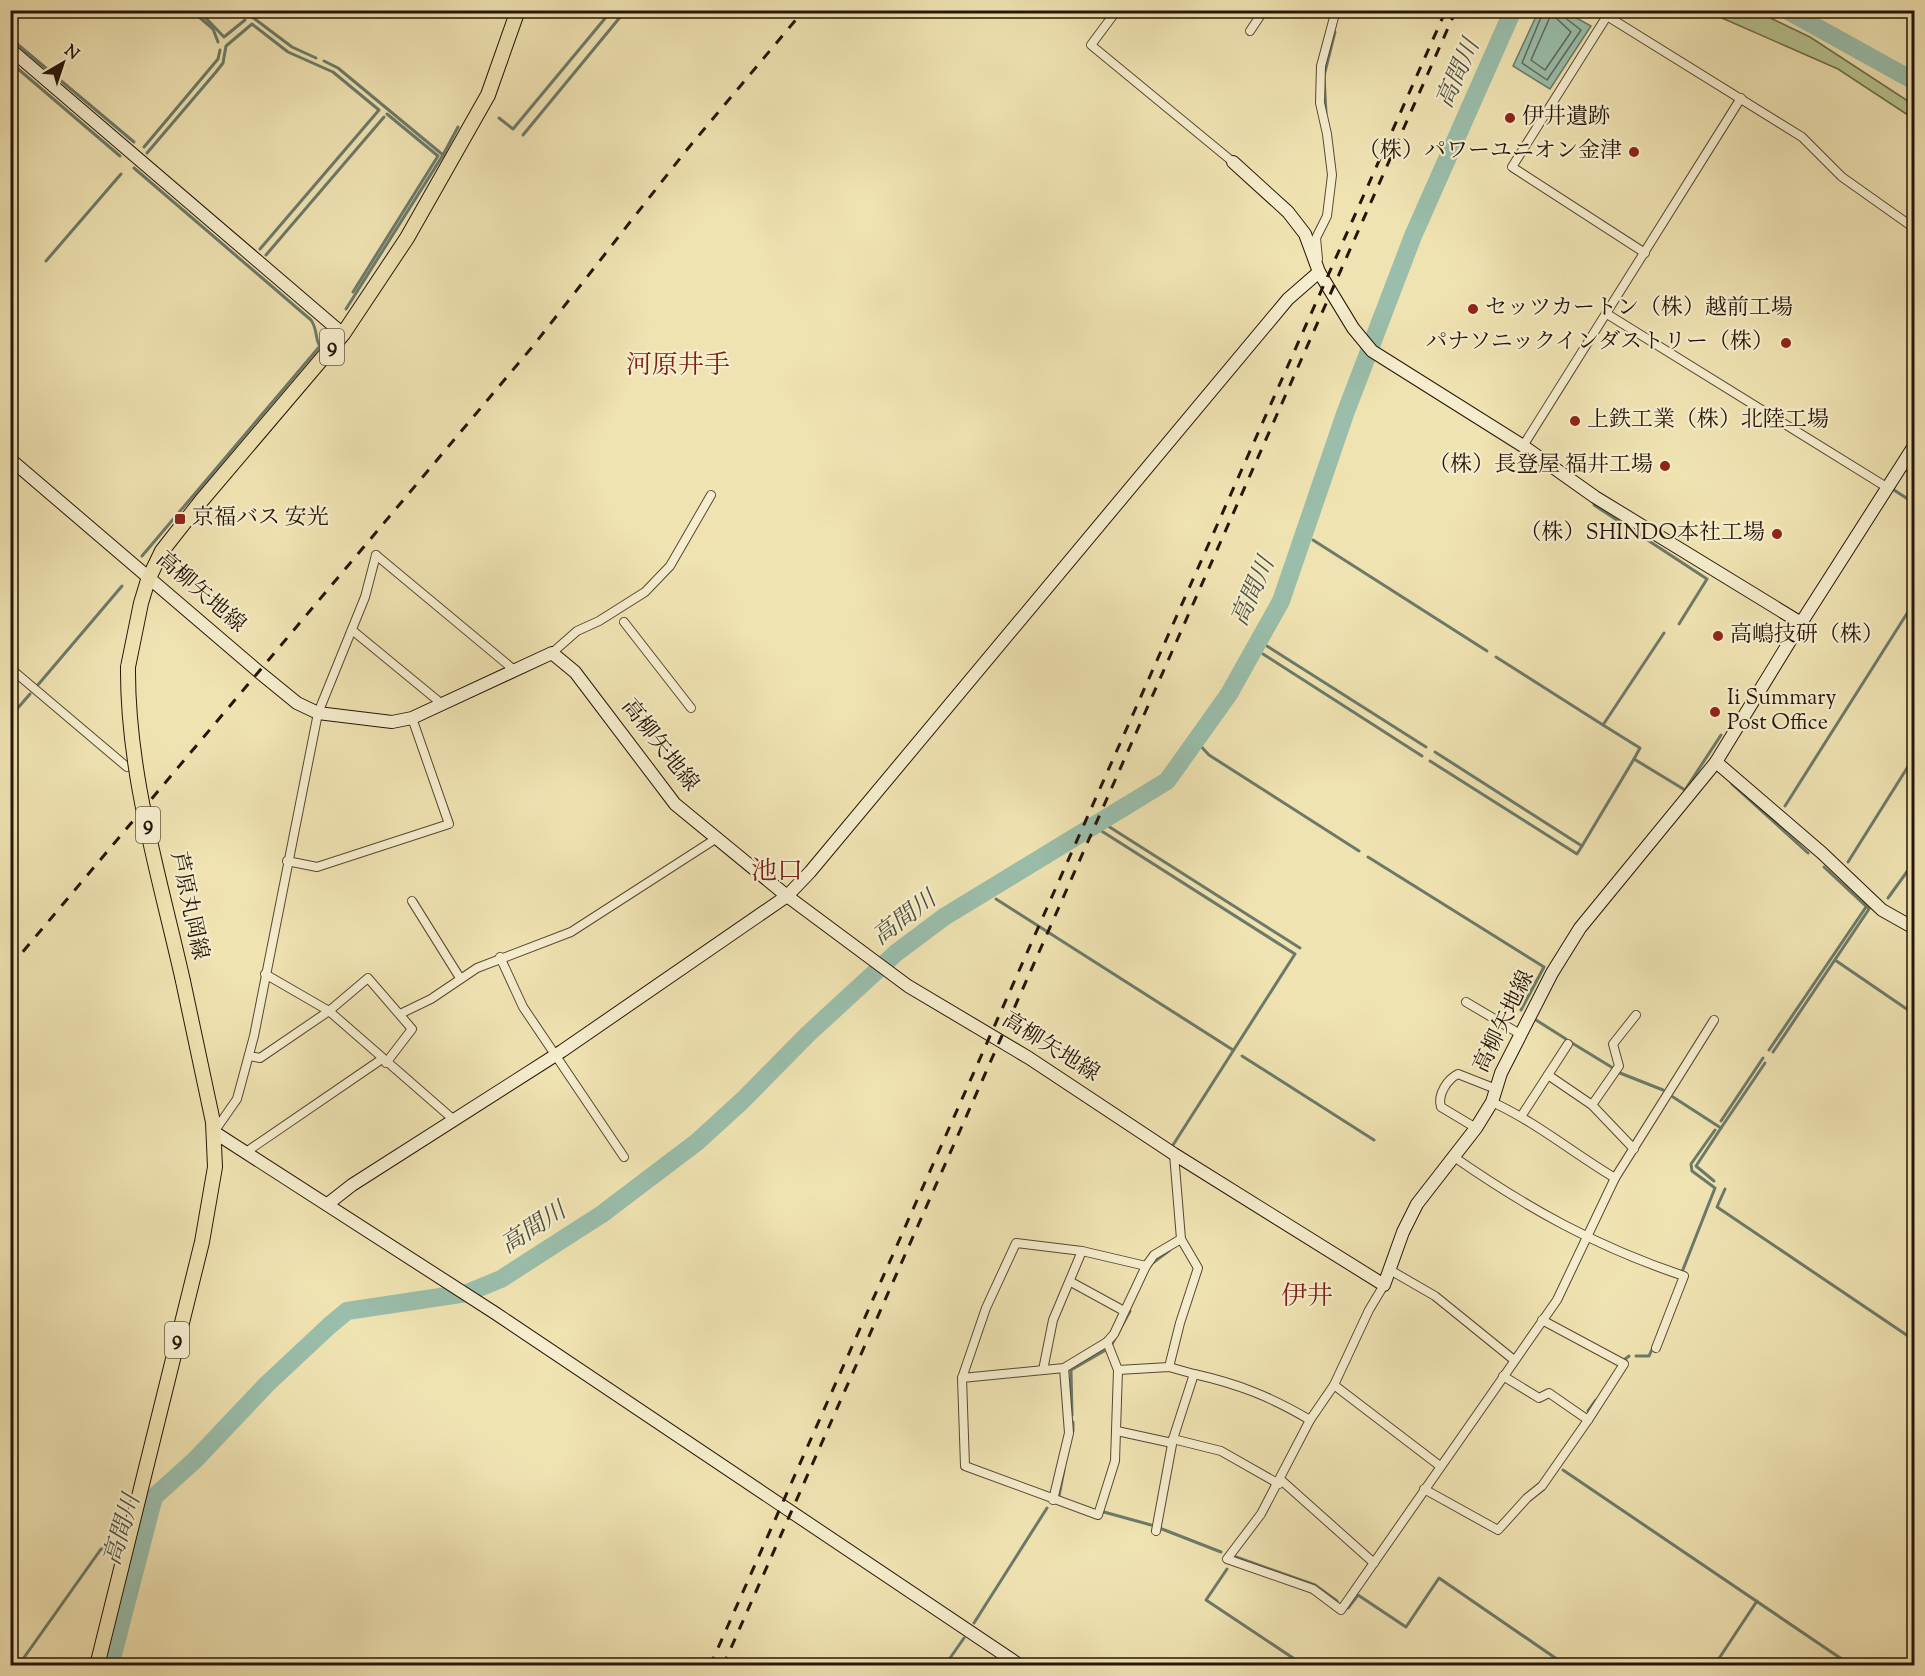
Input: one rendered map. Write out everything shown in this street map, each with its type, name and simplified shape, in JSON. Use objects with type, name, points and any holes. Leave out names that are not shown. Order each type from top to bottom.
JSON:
[{"type":"main road","name":"9","points":[[149,577],[162,551],[181,525],[343,334],[407,238],[480,110],[496,73],[518,10]]},
{"type":"main road","name":"芦原丸岡線","points":[[149,577],[136,618],[128,667],[128,704],[132,745],[214,1132]]},
{"type":"main road","name":"9","points":[[98,1665],[202,1242],[215,1167],[214,1132]]},
{"type":"street","points":[[1118,10],[1091,45],[1233,162],[1288,212],[1305,234],[1319,272],[1353,328],[1380,356],[1523,446],[1595,497],[1801,623]]},
{"type":"street","points":[[1250,31],[1264,10]]},
{"type":"street","points":[[1319,272],[1316,238],[1327,216],[1332,175],[1327,134],[1320,103],[1321,66],[1336,10]]},
{"type":"street","points":[[1645,253],[1512,167],[1607,16],[1802,138],[1842,177],[1914,228]]},
{"type":"street","points":[[10,50],[343,334]]},
{"type":"street","points":[[1523,446],[1741,98]]},
{"type":"street","points":[[328,1203],[352,1185],[555,1055],[787,896],[810,872],[1154,462],[1288,298],[1319,272]]},
{"type":"street","points":[[1606,314],[1888,488]]},
{"type":"street","name":"高柳矢地線","points":[[10,459],[259,672],[297,703],[318,713],[376,722],[412,717],[552,653],[575,672],[675,804],[787,896],[908,986],[1029,1058],[1174,1154],[1384,1285],[1417,1204],[1476,1128],[1494,1096],[1520,1034],[1552,973],[1580,928],[1716,762],[1914,446]]},
{"type":"street","points":[[552,653],[577,631],[599,621],[645,592],[670,566],[711,495]]},
{"type":"street","points":[[513,669],[376,555],[368,589],[318,713],[249,1056],[237,1099],[214,1132],[328,1203],[1021,1665]]},
{"type":"street","points":[[624,622],[691,708]]},
{"type":"street","points":[[352,630],[442,704]]},
{"type":"street","points":[[10,668],[127,767]]},
{"type":"street","points":[[287,861],[317,867],[449,824],[412,717]]},
{"type":"street","points":[[1716,762],[1822,853],[1882,910],[1914,928]]},
{"type":"street","points":[[400,1014],[431,999],[460,978],[500,957],[571,932],[717,838]]},
{"type":"street","points":[[412,901],[460,978]]},
{"type":"street","points":[[500,957],[523,1007],[624,1157]]},
{"type":"street","points":[[265,974],[329,1011],[454,1120]]},
{"type":"street","points":[[246,1152],[384,1061],[412,1029],[368,978],[329,1011],[260,1058],[249,1056]]},
{"type":"street","points":[[1466,1002],[1520,1034]]},
{"type":"street","points":[[1592,1105],[1618,1066],[1613,1044],[1636,1015]]},
{"type":"street","points":[[1384,1285],[1369,1310],[1334,1385],[1310,1420],[1280,1482],[1261,1514],[1227,1559],[1313,1589],[1341,1610],[1557,1300],[1615,1178],[1714,1020]]},
{"type":"street","points":[[1522,1115],[1568,1044]]},
{"type":"street","points":[[1476,1128],[1441,1107],[1439,1101],[1451,1077],[1458,1074],[1522,1115],[1574,1154],[1615,1178]]},
{"type":"street","points":[[1548,1075],[1592,1105],[1634,1149]]},
{"type":"street","points":[[1169,1367],[1180,1323],[1198,1268],[1181,1239],[1174,1154]]},
{"type":"street","points":[[1454,1157],[1515,1200],[1628,1258],[1684,1276],[1656,1348]]},
{"type":"street","points":[[962,1378],[1064,1368],[1107,1342],[1146,1266],[1154,1255],[1181,1239]]},
{"type":"street","points":[[1107,1342],[1118,1370],[1115,1461],[1098,1515],[965,1466],[962,1378],[986,1308],[1016,1243],[1082,1251],[1146,1266]]},
{"type":"street","points":[[1043,1370],[1053,1320],[1071,1282],[1082,1251]]},
{"type":"street","points":[[1390,1270],[1435,1296],[1514,1360]]},
{"type":"street","points":[[1071,1282],[1124,1311]]},
{"type":"street","points":[[1424,1489],[1498,1530],[1527,1498],[1542,1486],[1624,1364],[1542,1320]]},
{"type":"street","points":[[1118,1370],[1169,1367],[1236,1383],[1273,1399],[1310,1420]]},
{"type":"street","points":[[1053,1500],[1069,1433],[1064,1368]]},
{"type":"street","points":[[1156,1531],[1172,1441],[1194,1374]]},
{"type":"street","points":[[1503,1376],[1533,1396],[1539,1398],[1549,1393],[1588,1420]]},
{"type":"street","points":[[1334,1385],[1440,1466]]},
{"type":"street","points":[[1116,1431],[1221,1451],[1280,1482],[1374,1563]]},
{"type":"green space","points":[[1706,11],[1756,11],[1810,37],[1914,105],[1914,119],[1838,69]]},
{"type":"water","points":[[1539,10],[1564,11],[1591,26],[1550,89],[1513,66]]},
{"type":"waterway","points":[[191,10],[213,29],[218,42]]},
{"type":"waterway","points":[[198,10],[224,37],[245,20]]},
{"type":"waterway","points":[[243,10],[292,47],[316,58]]},
{"type":"waterway","points":[[499,118],[513,129],[612,10]]},
{"type":"waterway","points":[[523,135],[626,10]]},
{"type":"waterway","name":"高間川","points":[[110,1666],[154,1497],[195,1460],[267,1384],[329,1326],[347,1311],[467,1293],[501,1279],[602,1214],[697,1142],[743,1100],[807,1035],[896,953],[944,917],[1167,781],[1229,694],[1281,601],[1345,414],[1413,236],[1513,10]]},
{"type":"waterway","points":[[1786,10],[1914,81]]},
{"type":"waterway","points":[[147,153],[223,63],[226,46],[252,24],[288,52],[333,72],[379,110],[260,249]]},
{"type":"waterway","points":[[1326,113],[1324,76],[1335,32]]},
{"type":"waterway","points":[[10,38],[134,142]]},
{"type":"waterway","points":[[144,147],[218,59],[220,50]]},
{"type":"waterway","points":[[324,61],[338,68],[443,155],[458,127]]},
{"type":"waterway","points":[[10,62],[120,156]]},
{"type":"waterway","points":[[353,292],[438,156],[387,114]]},
{"type":"waterway","points":[[266,255],[384,117]]},
{"type":"waterway","points":[[346,309],[443,155]]},
{"type":"waterway","points":[[134,168],[311,320],[320,346],[142,556]]},
{"type":"waterway","points":[[46,261],[121,174]]},
{"type":"waterway","points":[[1907,471],[1914,459]]},
{"type":"waterway","points":[[1894,490],[1914,503]]},
{"type":"waterway","points":[[1594,505],[1707,579],[1679,624]]},
{"type":"waterway","points":[[1313,540],[1487,651]]},
{"type":"waterway","points":[[37,686],[122,586]]},
{"type":"waterway","points":[[1785,806],[1913,604]]},
{"type":"waterway","points":[[1496,657],[1603,725],[1664,633]]},
{"type":"waterway","points":[[1267,646],[1426,747]]},
{"type":"waterway","points":[[1263,654],[1422,756]]},
{"type":"waterway","points":[[10,717],[30,694]]},
{"type":"waterway","points":[[1603,725],[1640,748],[1634,759],[1685,790],[1721,735]]},
{"type":"waterway","points":[[1197,742],[1209,755],[1359,851]]},
{"type":"waterway","points":[[1435,752],[1582,846],[1634,759]]},
{"type":"waterway","points":[[1848,862],[1914,757]]},
{"type":"waterway","points":[[1430,761],[1577,854],[1582,846]]},
{"type":"waterway","points":[[1732,784],[1808,853]]},
{"type":"waterway","points":[[1108,826],[1300,948]]},
{"type":"waterway","points":[[1100,830],[1295,954],[1173,1145]]},
{"type":"waterway","points":[[1368,857],[1544,967],[1521,1010]]},
{"type":"waterway","points":[[1888,898],[1914,862]]},
{"type":"waterway","points":[[1773,1052],[1869,909],[1824,867]]},
{"type":"waterway","points":[[996,899],[1233,1050]]},
{"type":"waterway","points":[[1769,1050],[1866,907]]},
{"type":"waterway","points":[[1835,960],[1914,1014]]},
{"type":"waterway","points":[[1536,1020],[1566,1039]]},
{"type":"waterway","points":[[1572,1043],[1613,1068]]},
{"type":"waterway","points":[[1242,1056],[1374,1140]]},
{"type":"waterway","points":[[1721,1121],[1763,1058]]},
{"type":"waterway","points":[[1721,1128],[1765,1063]]},
{"type":"waterway","points":[[1620,1073],[1663,1090]]},
{"type":"waterway","points":[[1673,1097],[1721,1128],[1696,1166],[1714,1181]]},
{"type":"waterway","points":[[1682,1272],[1715,1188],[1692,1171],[1691,1164],[1715,1130]]},
{"type":"waterway","points":[[1725,1189],[1717,1207],[1914,1340]]},
{"type":"waterway","points":[[1154,1262],[1170,1250]]},
{"type":"waterway","points":[[1112,1344],[1130,1311]]},
{"type":"waterway","points":[[1636,1356],[1649,1356],[1654,1345]]},
{"type":"waterway","points":[[1072,1415],[1071,1370],[1104,1351]]},
{"type":"waterway","points":[[1624,1360],[1629,1356]]},
{"type":"waterway","points":[[1588,1411],[1596,1400]]},
{"type":"waterway","points":[[1073,1422],[1073,1431]]},
{"type":"waterway","points":[[1061,1498],[1059,1496],[1064,1470]]},
{"type":"waterway","points":[[1563,1470],[1852,1666]]},
{"type":"waterway","points":[[974,1623],[1047,1508]]},
{"type":"waterway","points":[[1104,1512],[1151,1525]]},
{"type":"waterway","points":[[1162,1529],[1221,1552]]},
{"type":"waterway","points":[[18,1666],[101,1549],[121,1551]]},
{"type":"waterway","name":"高間川","points":[[131,1553],[138,1554]]},
{"type":"waterway","points":[[1236,1557],[1315,1585],[1337,1601]]},
{"type":"waterway","points":[[1227,1569],[1206,1600],[1299,1662]]},
{"type":"waterway","points":[[1348,1608],[1358,1595],[1406,1627],[1439,1578],[1567,1666]]},
{"type":"waterway","points":[[1714,1666],[1757,1601]]},
{"type":"waterway","points":[[948,1661],[964,1638]]},
{"type":"railway","points":[[10,967],[533,346],[685,152],[804,10]]},
{"type":"railway","points":[[710,1666],[1446,10]]},
{"type":"railway","points":[[723,1666],[1456,10]]},
{"type":"place","name":"伊井遺跡","points":[[1510,118]]},
{"type":"place","name":"（株）パワーユニオン金津","points":[[1634,152]]},
{"type":"place","name":"セッツカートン（株）越前工場","points":[[1473,309]]},
{"type":"place","name":"パナソニックインダストリー（株）","points":[[1786,343]]},
{"type":"place","name":"上鉄工業（株）北陸工場","points":[[1575,421]]},
{"type":"place","name":"（株）長登屋 福井工場","points":[[1665,466]]},
{"type":"place","name":"京福バス 安光","points":[[180,519]]},
{"type":"place","name":"（株）SHINDO本社工場","points":[[1777,534]]},
{"type":"place","name":"高嶋技研（株）","points":[[1718,636]]},
{"type":"place","name":"Ii Summary Post Office","points":[[1715,712]]},
{"type":"district","name":"河原井手","points":[[678,366]]},
{"type":"district","name":"池口","points":[[777,872]]},
{"type":"district","name":"伊井","points":[[1307,1297]]}]
